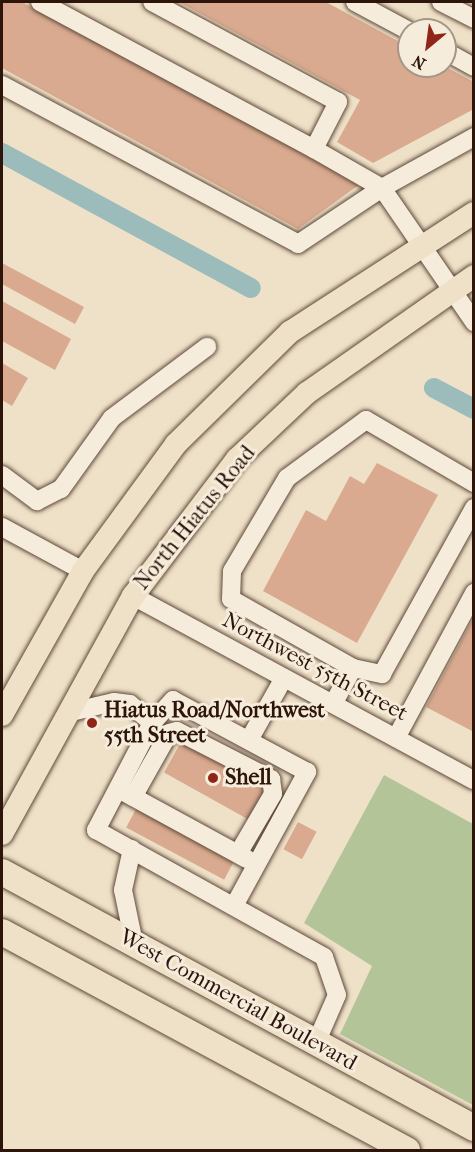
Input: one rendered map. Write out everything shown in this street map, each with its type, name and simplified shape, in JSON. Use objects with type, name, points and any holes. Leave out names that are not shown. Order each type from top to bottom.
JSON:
[{"type":"highway","name":"West Commercial Boulevard","points":[[2,872],[474,1128]]},
{"type":"highway","points":[[2,932],[407,1150]]},
{"type":"main road","points":[[5,701],[83,571],[176,444],[273,348],[418,245],[474,213]]},
{"type":"main road","name":"North Hiatus Road","points":[[2,834],[133,596],[237,459],[307,393],[448,290],[474,276]]},
{"type":"street","points":[[40,2],[315,149],[382,188],[448,290],[474,322]]},
{"type":"street","points":[[152,2],[338,102],[315,149]]},
{"type":"street","points":[[355,2],[397,25]]},
{"type":"street","points":[[441,2],[474,19]]},
{"type":"street","points":[[457,58],[474,67]]},
{"type":"street","points":[[2,85],[298,244],[382,188],[474,137]]},
{"type":"street","points":[[2,475],[37,501],[61,489],[112,418],[207,347]]},
{"type":"street","points":[[474,483],[366,420],[287,478],[232,571],[231,599],[353,668],[382,674],[474,508]]},
{"type":"street","points":[[2,527],[83,571]]},
{"type":"street","points":[[396,738],[474,593]]},
{"type":"street","name":"Northwest 55th Street","points":[[133,596],[474,780]]},
{"type":"street","points":[[333,704],[353,668]]},
{"type":"street","points":[[249,740],[284,678]]},
{"type":"street","points":[[125,793],[152,723],[173,700],[307,772],[234,906]]},
{"type":"street","points":[[71,712],[114,702],[130,704],[152,723]]},
{"type":"street","points":[[238,854],[273,794],[271,779],[177,731],[168,733],[96,830],[324,957],[337,995],[316,1043]]},
{"type":"street","points":[[125,793],[257,865]]},
{"type":"street","points":[[132,849],[123,890],[134,943]]},
{"type":"green space","points":[[384,775],[473,824],[473,1105],[340,1034],[372,966],[304,923]]},
{"type":"building","points":[[2,2],[22,2],[360,184],[298,229],[2,68]]},
{"type":"building","points":[[179,2],[326,2],[397,40],[397,78],[457,78],[457,73],[474,82],[474,109],[373,163],[337,142],[360,100]]},
{"type":"building","points":[[2,263],[84,307],[75,324],[2,284]]},
{"type":"building","points":[[2,301],[71,339],[55,370],[2,341]]},
{"type":"building","points":[[2,363],[28,378],[12,406],[2,400]]},
{"type":"building","points":[[377,463],[438,495],[357,643],[263,591],[306,510],[326,521],[350,476],[364,484]]},
{"type":"building","points":[[474,617],[474,732],[426,707]]},
{"type":"building","points":[[181,742],[265,789],[248,819],[164,773]]},
{"type":"building","points":[[136,809],[234,861],[224,880],[126,828]]},
{"type":"building","points":[[298,822],[317,832],[302,859],[283,849]]},
{"type":"waterway","points":[[2,153],[251,288]]},
{"type":"waterway","points":[[434,388],[474,409]]},
{"type":"place","name":"Hiatus Road/Northwest 55th Street","points":[[92,723]]},
{"type":"place","name":"Shell","points":[[213,778]]}]
